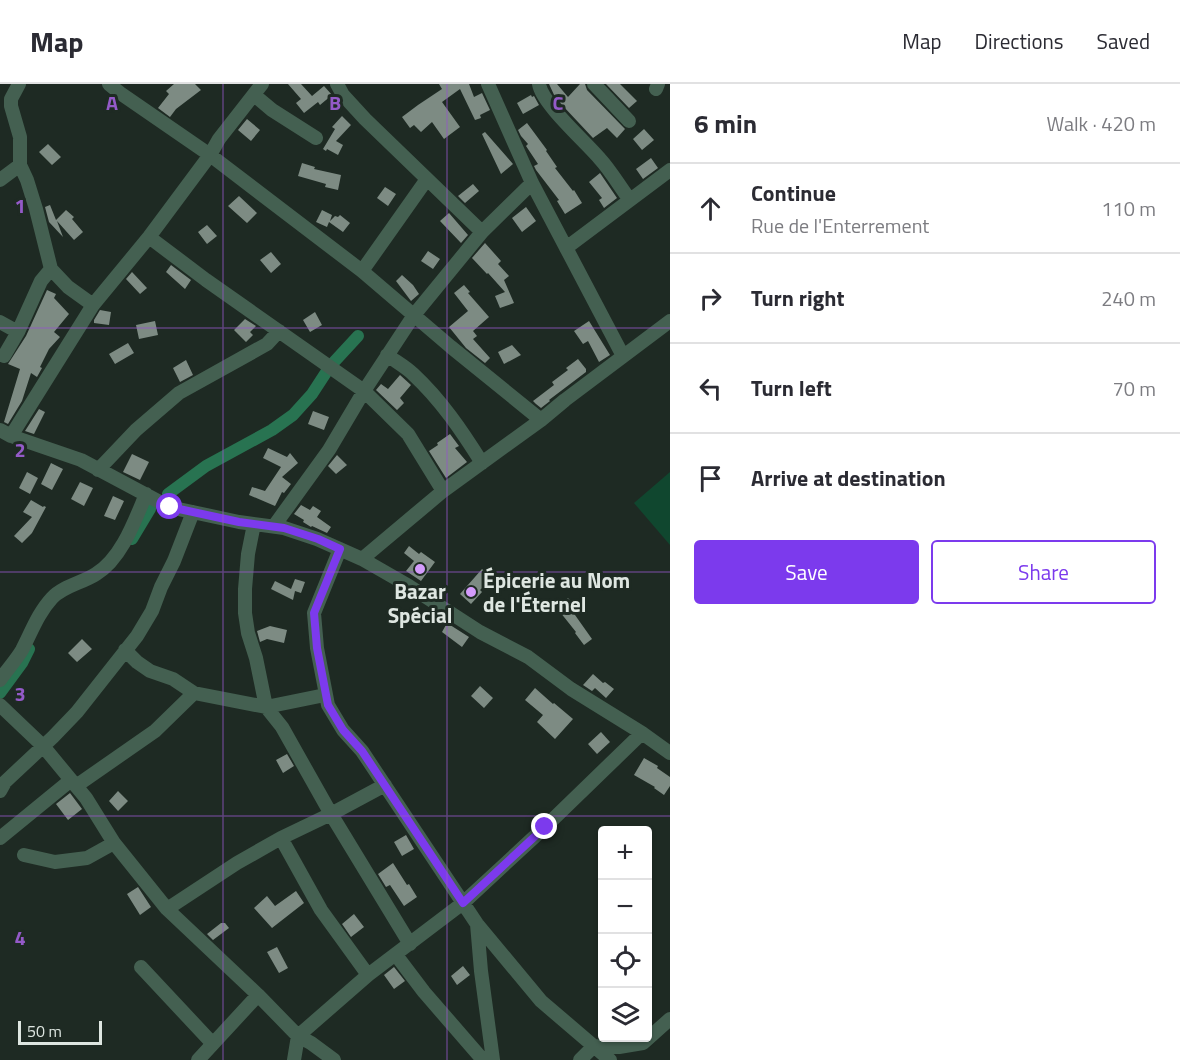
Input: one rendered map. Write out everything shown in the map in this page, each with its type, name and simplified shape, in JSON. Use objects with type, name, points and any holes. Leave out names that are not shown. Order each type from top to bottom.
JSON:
[{"type":"street","points":[[19,84],[11,99],[11,106],[20,136],[20,165],[33,200],[51,269],[68,287],[93,305]]},
{"type":"street","points":[[109,84],[210,155],[362,271],[541,420]]},
{"type":"street","points":[[337,84],[343,95],[365,119],[482,232]]},
{"type":"street","points":[[488,84],[532,183],[623,356]]},
{"type":"street","points":[[539,84],[549,103],[601,159],[630,200]]},
{"type":"street","points":[[594,84],[629,121]]},
{"type":"street","points":[[316,138],[272,110],[258,89],[149,237],[93,305],[5,433],[81,460],[170,507],[274,526],[318,539],[362,559],[480,632],[528,657],[670,753]]},
{"type":"street","points":[[0,180],[20,165]]},
{"type":"street","points":[[566,248],[670,170]]},
{"type":"street","points":[[362,271],[427,179]]},
{"type":"street","points":[[274,526],[329,450],[364,391],[414,315],[482,232],[532,183]]},
{"type":"street","points":[[149,237],[364,391],[408,434],[443,491]]},
{"type":"street","points":[[4,356],[18,332],[41,281],[51,269]]},
{"type":"street","points":[[0,321],[18,332]]},
{"type":"street","points":[[362,559],[443,491],[541,420],[670,321]]},
{"type":"street","points":[[98,470],[136,430],[179,393],[267,344],[279,332]]},
{"type":"street","points":[[387,355],[413,374],[441,405],[461,429],[482,463]]},
{"type":"street","points":[[0,680],[21,652],[44,608],[53,596],[97,574],[114,558],[131,530],[147,494]]},
{"type":"street","points":[[0,791],[5,782],[76,712],[137,636],[152,611],[193,512]]},
{"type":"street","points":[[254,524],[248,554],[245,613],[266,707],[282,728],[410,944]]},
{"type":"street","points":[[340,549],[314,613],[317,648],[328,705],[343,730],[362,751],[477,924],[541,1000],[610,1060]]},
{"type":"street","points":[[125,650],[136,662],[150,671],[173,679],[194,693],[266,707],[325,695]]},
{"type":"street","points":[[1,834],[74,783],[155,731],[194,693]]},
{"type":"street","points":[[0,705],[43,746],[74,783],[114,843],[167,909],[298,1036],[334,1060]]},
{"type":"street","points":[[294,1060],[298,1036],[368,975],[463,903],[642,733]]},
{"type":"street","points":[[167,909],[237,863],[385,785]]},
{"type":"street","points":[[281,838],[321,910],[368,975]]},
{"type":"street","points":[[24,855],[56,862],[76,860],[87,858],[114,843]]},
{"type":"street","points":[[477,924],[493,1060]]},
{"type":"street","points":[[396,955],[430,1000],[483,1060]]},
{"type":"street","points":[[141,967],[213,1044]]},
{"type":"street","points":[[198,1060],[258,995]]},
{"type":"street","points":[[580,1060],[594,1046],[618,1047],[643,1043],[670,1019]]},
{"type":"green space","points":[[670,472],[670,545],[634,503]]},
{"type":"building","points":[[174,84],[195,84],[201,90],[176,109],[170,117],[158,108],[169,94],[166,91]]},
{"type":"building","points":[[288,84],[301,84],[312,96],[324,86],[332,95],[320,105],[318,102],[304,113],[296,103],[301,99]]},
{"type":"building","points":[[439,84],[469,84],[474,97],[482,93],[490,110],[475,120],[460,89],[442,102],[460,127],[444,139],[432,122],[421,132],[414,125],[410,128],[402,117],[442,89]]},
{"type":"building","points":[[549,84],[557,84],[568,97],[580,84],[585,84],[587,90],[625,129],[617,138],[607,128],[593,138],[555,97]]},
{"type":"building","points":[[606,84],[620,84],[637,101],[629,108]]},
{"type":"building","points":[[531,95],[539,105],[523,114],[517,103]]},
{"type":"building","points":[[342,116],[351,125],[336,141],[343,145],[338,155],[323,149],[335,129],[332,127]]},
{"type":"building","points":[[247,119],[260,130],[251,141],[238,130]]},
{"type":"building","points":[[527,123],[547,150],[557,167],[555,168],[582,203],[565,214],[557,201],[559,200],[536,170],[534,166],[538,164],[518,130]]},
{"type":"building","points":[[644,129],[654,140],[642,150],[633,139]]},
{"type":"building","points":[[485,132],[513,164],[501,174],[482,134]]},
{"type":"building","points":[[48,144],[61,157],[52,165],[39,152]]},
{"type":"building","points":[[651,158],[658,168],[643,179],[636,169]]},
{"type":"building","points":[[302,163],[315,167],[314,169],[341,175],[338,190],[298,176]]},
{"type":"building","points":[[600,173],[617,198],[604,208],[599,200],[602,198],[589,182]]},
{"type":"building","points":[[473,184],[479,191],[465,203],[458,196]]},
{"type":"building","points":[[385,187],[396,194],[388,206],[377,198]]},
{"type":"building","points":[[239,196],[257,213],[247,223],[228,206]]},
{"type":"building","points":[[50,205],[56,220],[66,210],[74,217],[72,219],[83,232],[74,240],[57,221],[63,237],[49,222],[45,207]]},
{"type":"building","points":[[526,207],[536,221],[522,232],[512,218]]},
{"type":"building","points":[[322,210],[332,215],[330,221],[340,215],[350,223],[343,232],[329,222],[327,227],[316,222]]},
{"type":"building","points":[[449,213],[468,235],[461,243],[440,221]]},
{"type":"building","points":[[207,225],[217,236],[207,244],[198,232]]},
{"type":"building","points":[[485,243],[501,261],[498,264],[509,276],[504,280],[514,303],[500,308],[495,296],[505,292],[472,258]]},
{"type":"building","points":[[428,251],[440,259],[433,269],[421,261]]},
{"type":"building","points":[[271,252],[281,264],[271,273],[260,260]]},
{"type":"building","points":[[171,265],[191,280],[185,289],[166,272]]},
{"type":"building","points":[[132,272],[147,288],[140,294],[126,279]]},
{"type":"building","points":[[402,275],[419,294],[411,301],[396,281]]},
{"type":"building","points":[[464,285],[489,317],[473,331],[477,336],[473,339],[490,358],[485,363],[466,348],[449,327],[468,311],[454,293]]},
{"type":"building","points":[[47,290],[56,294],[54,298],[69,314],[54,332],[60,337],[49,349],[37,377],[31,373],[22,401],[8,424],[4,422],[20,369],[8,364],[26,336]]},
{"type":"building","points":[[100,310],[111,312],[109,325],[94,323]]},
{"type":"building","points":[[315,312],[322,325],[310,332],[303,320]]},
{"type":"building","points":[[245,319],[256,326],[250,332],[253,335],[246,342],[234,330]]},
{"type":"building","points":[[155,321],[158,335],[139,339],[136,325]]},
{"type":"building","points":[[589,321],[610,355],[599,362],[588,341],[583,344],[574,331]]},
{"type":"building","points":[[128,343],[134,353],[115,364],[109,354]]},
{"type":"building","points":[[512,345],[521,355],[504,364],[498,352]]},
{"type":"building","points":[[578,359],[586,372],[541,408],[533,401],[554,385],[552,382]]},
{"type":"building","points":[[186,360],[193,375],[180,382],[173,368]]},
{"type":"building","points":[[400,375],[411,385],[400,398],[404,403],[397,410],[376,390],[381,384],[388,389]]},
{"type":"building","points":[[39,409],[45,412],[34,434],[25,431]]},
{"type":"building","points":[[313,411],[329,417],[324,430],[308,424]]},
{"type":"building","points":[[450,434],[459,446],[455,448],[467,462],[446,478],[429,451]]},
{"type":"building","points":[[268,448],[287,457],[290,453],[298,463],[282,477],[291,484],[284,493],[282,492],[275,506],[249,495],[252,487],[265,491],[281,467],[263,458]]},
{"type":"building","points":[[132,454],[149,462],[140,480],[123,472]]},
{"type":"building","points":[[337,455],[347,465],[336,474],[328,466]]},
{"type":"building","points":[[51,463],[63,469],[52,490],[41,484]]},
{"type":"building","points":[[27,472],[38,478],[30,494],[19,488]]},
{"type":"building","points":[[80,482],[93,488],[84,506],[71,499]]},
{"type":"building","points":[[113,496],[124,501],[115,520],[104,516]]},
{"type":"building","points":[[31,500],[46,507],[32,533],[22,543],[14,536],[32,517],[23,512]]},
{"type":"building","points":[[301,505],[310,510],[313,506],[321,511],[317,517],[331,527],[327,533],[311,527],[294,514]]},
{"type":"building","points":[[409,546],[435,562],[421,581],[406,571],[414,561],[404,553]]},
{"type":"building","points":[[482,569],[492,578],[471,604],[460,594]]},
{"type":"building","points":[[295,579],[305,582],[301,593],[295,591],[293,600],[271,589],[275,581],[291,589]]},
{"type":"building","points":[[568,598],[579,612],[575,615],[592,639],[584,645],[556,607]]},
{"type":"building","points":[[447,623],[469,637],[462,647],[442,632]]},
{"type":"building","points":[[270,626],[287,630],[284,643],[267,639],[260,642],[257,631]]},
{"type":"building","points":[[82,639],[92,649],[77,662],[68,653]]},
{"type":"building","points":[[593,674],[614,689],[606,698],[595,688],[592,691],[583,685]]},
{"type":"building","points":[[480,686],[493,698],[484,708],[471,696]]},
{"type":"building","points":[[535,688],[573,719],[555,739],[537,722],[543,715],[525,700]]},
{"type":"building","points":[[601,732],[610,742],[597,754],[588,744]]},
{"type":"building","points":[[287,754],[294,766],[283,773],[276,760]]},
{"type":"building","points":[[644,758],[658,766],[657,768],[670,777],[670,786],[664,795],[634,775]]},
{"type":"building","points":[[118,791],[128,801],[118,811],[109,801]]},
{"type":"building","points":[[70,793],[82,809],[68,820],[56,804]]},
{"type":"building","points":[[406,835],[414,849],[402,856],[394,842]]},
{"type":"building","points":[[393,863],[417,897],[404,906],[390,885],[386,887],[378,874]]},
{"type":"building","points":[[138,887],[151,907],[140,915],[127,894]]},
{"type":"building","points":[[296,891],[304,903],[272,928],[254,908],[267,896],[275,906]]},
{"type":"building","points":[[354,914],[364,927],[351,937],[342,924]]},
{"type":"building","points":[[221,923],[225,923],[229,928],[213,940],[207,934]]},
{"type":"building","points":[[277,947],[288,968],[279,973],[267,952]]},
{"type":"building","points":[[463,966],[470,975],[457,985],[451,976]]},
{"type":"building","points":[[394,967],[405,981],[394,989],[384,975]]},
{"type":"waterway","points":[[334,362],[358,336]]},
{"type":"waterway","points":[[168,494],[206,466],[272,430],[293,415],[312,394],[327,371]]},
{"type":"waterway","points":[[132,539],[150,509]]},
{"type":"waterway","points":[[0,693],[22,663],[29,649]]},
{"type":"place","name":"Bazar Spécial","points":[[420,569]]},
{"type":"place","name":"Épicerie au Nom de l'Éternel","points":[[471,592]]},
{"type":"route","points":[[170,507],[239,522],[284,528],[340,549],[314,613],[317,648],[328,705],[343,730],[362,751],[463,903],[545,827]]}]
